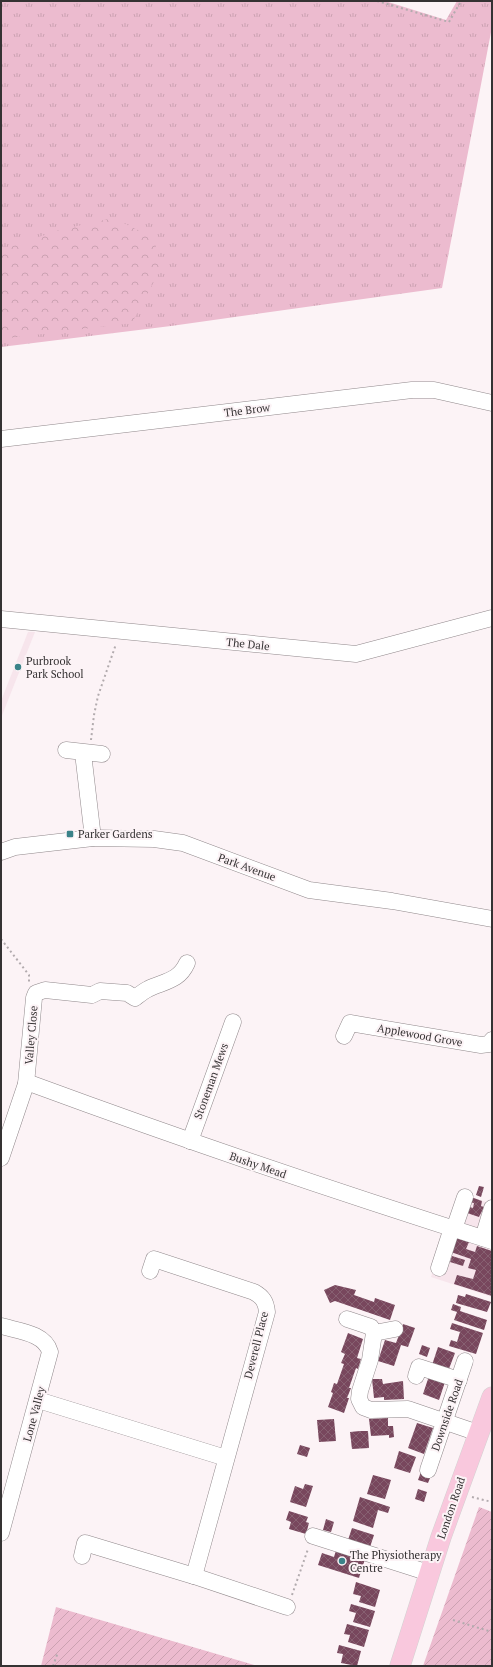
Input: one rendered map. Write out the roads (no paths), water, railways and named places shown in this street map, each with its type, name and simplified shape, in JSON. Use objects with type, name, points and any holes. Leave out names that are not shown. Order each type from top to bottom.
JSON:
[{"type":"main road","name":"London Road","points":[[400,1666],[429,1572],[456,1493],[492,1397]]},
{"type":"street","name":"The Brow","points":[[1,439],[412,390],[434,390],[492,403]]},
{"type":"street","name":"The Dale","points":[[1,619],[356,654],[492,618]]},
{"type":"street","points":[[66,750],[92,753],[93,838]]},
{"type":"street","name":"Park Avenue","points":[[1,852],[15,847],[93,838],[154,839],[183,843],[309,890],[392,901],[492,919]]},
{"type":"street","name":"Valley Close","points":[[26,1084],[34,998],[36,993],[45,990],[92,995],[100,991],[127,993],[135,998],[147,989],[176,977],[183,971],[187,963]]},
{"type":"street","name":"Stoneman Mews","points":[[190,1141],[233,1022]]},
{"type":"street","name":"Applewood Grove","points":[[344,1026],[481,1045],[491,1045]]},
{"type":"street","points":[[1,1158],[26,1084]]},
{"type":"street","name":"Bushy Mead","points":[[26,1084],[32,1084],[312,1184],[487,1240]]},
{"type":"street","points":[[439,1268],[465,1197]]},
{"type":"street","points":[[487,1240],[492,1208]]},
{"type":"street","name":"Deverell Place","points":[[154,1260],[254,1292],[262,1297],[266,1304],[267,1312],[194,1576]]},
{"type":"street","points":[[347,1319],[370,1328],[374,1333],[370,1360],[360,1391],[359,1400],[363,1407],[371,1410],[408,1409],[478,1433]]},
{"type":"street","name":"Lone Valley","points":[[1,1326],[41,1338],[48,1345],[50,1352],[1,1533]]},
{"type":"street","points":[[374,1333],[395,1329]]},
{"type":"street","name":"Downside Road","points":[[428,1470],[466,1361]]},
{"type":"street","points":[[419,1367],[459,1380]]},
{"type":"street","points":[[38,1400],[226,1458]]},
{"type":"street","points":[[313,1536],[429,1572]]},
{"type":"street","points":[[85,1543],[194,1576],[287,1607]]},
{"type":"place","name":"Purbrook Park School","points":[[18,667]]},
{"type":"place","name":"Parker Gardens","points":[[70,834]]},
{"type":"place","name":"The Physiotherapy Centre","points":[[342,1561]]}]
